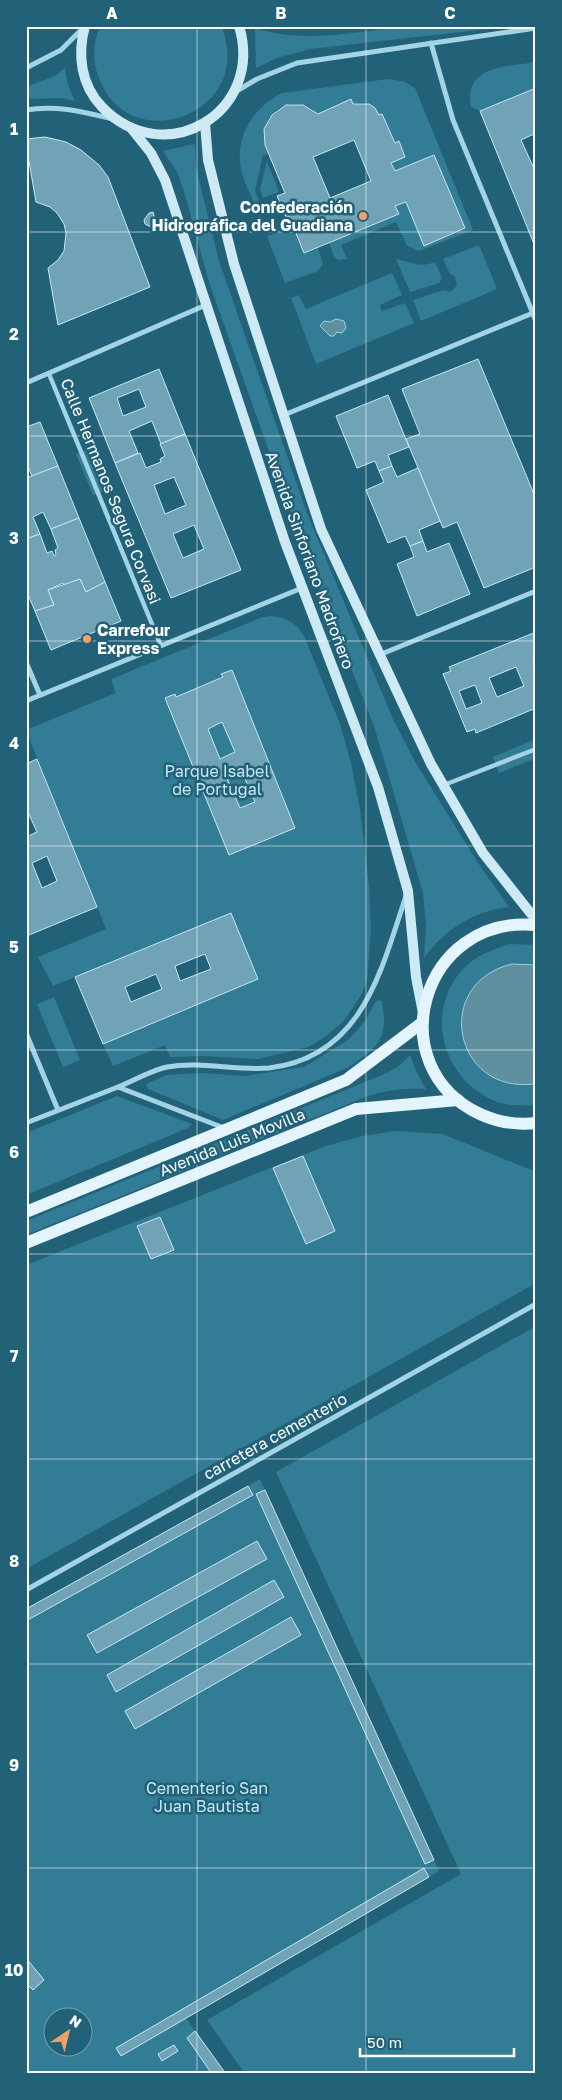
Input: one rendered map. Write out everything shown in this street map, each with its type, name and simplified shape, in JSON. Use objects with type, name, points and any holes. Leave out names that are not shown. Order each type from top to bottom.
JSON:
[{"type":"main road","points":[[85,26],[80,55],[84,77],[95,100],[113,119],[131,128],[151,134],[165,135],[193,130],[206,123],[227,104],[234,92],[244,64],[244,49],[240,26]]},
{"type":"main road","name":"Avenida Sinforiano Madroñero","points":[[206,123],[208,160],[234,264],[322,529],[379,656],[431,764],[483,853],[536,920]]},
{"type":"main road","name":"Avenida Sinforiano Madroñero","points":[[131,128],[151,153],[165,180],[285,542],[378,787],[408,891],[416,977],[423,1018]]},
{"type":"main road","points":[[535,1124],[501,1122],[471,1110],[446,1089],[430,1061],[425,1046],[423,1018],[431,983],[439,968],[461,945],[474,936],[490,930],[506,926],[536,926]]},
{"type":"main road","name":"Avenida Luis Movilla","points":[[26,1212],[346,1080],[423,1018]]},
{"type":"main road","name":"Avenida Luis Movilla","points":[[26,1243],[356,1109],[458,1100]]},
{"type":"street","points":[[26,68],[61,50],[85,26]]},
{"type":"street","points":[[234,92],[257,79],[297,63],[536,28]]},
{"type":"street","points":[[431,43],[453,120],[536,321]]},
{"type":"street","points":[[26,110],[46,107],[64,108],[113,119]]},
{"type":"street","points":[[26,383],[206,305]]},
{"type":"street","points":[[284,415],[532,313]]},
{"type":"street","name":"Calle Hermanos Segura Corvasi","points":[[49,374],[161,646]]},
{"type":"street","points":[[26,701],[303,588]]},
{"type":"street","points":[[379,656],[536,591]]},
{"type":"street","points":[[26,662],[40,696]]},
{"type":"street","points":[[444,785],[536,749]]},
{"type":"street","points":[[26,1123],[166,1067],[203,1065],[250,1068],[290,1064],[309,1057],[329,1045],[354,1021],[371,995],[408,891]]},
{"type":"street","points":[[26,1033],[58,1110]]},
{"type":"street","points":[[118,1087],[226,1130]]},
{"type":"street","name":"carretera cementerio","points":[[26,1590],[536,1304]]},
{"type":"green space","points":[[100,26],[221,26],[228,56],[222,82],[207,102],[185,115],[161,121],[136,117],[114,103],[99,78],[94,52]]},
{"type":"green space","points":[[405,26],[515,26],[310,49],[277,58],[256,68],[255,28],[273,33],[311,36]]},
{"type":"green space","points":[[536,62],[536,88],[480,111],[471,107],[470,93],[474,83],[480,76],[501,67]]},
{"type":"green space","points":[[65,68],[68,85],[75,101],[62,98],[26,99],[26,87],[55,76]]},
{"type":"green space","points":[[388,79],[405,82],[415,88],[473,230],[419,251],[407,246],[396,222],[341,245],[347,259],[338,260],[334,256],[329,243],[398,214],[395,206],[406,202],[424,245],[465,228],[434,155],[395,171],[391,163],[405,157],[399,142],[395,143],[382,114],[379,115],[368,104],[361,102],[353,104],[351,100],[318,114],[307,106],[285,105],[276,110],[269,118],[265,129],[268,154],[263,155],[255,191],[259,201],[254,203],[242,174],[240,149],[243,137],[247,126],[254,116],[271,99],[282,93]]},
{"type":"green space","points":[[195,144],[196,168],[219,261],[308,516],[393,719],[414,760],[478,863],[509,907],[472,917],[461,923],[441,938],[424,958],[426,926],[423,893],[375,729],[294,522],[209,282],[184,191],[177,172],[163,151]]},
{"type":"green space","points":[[267,161],[279,192],[263,198],[260,189]]},
{"type":"green space","points":[[293,226],[304,253],[318,248],[323,264],[318,271],[285,283],[267,236]]},
{"type":"green space","points":[[479,245],[497,289],[421,321],[413,300],[443,290],[451,292],[457,285],[455,277],[450,274],[443,259]]},
{"type":"green space","points":[[396,259],[420,264],[435,262],[442,278],[439,283],[410,292]]},
{"type":"green space","points":[[392,273],[402,295],[380,305],[382,311],[405,303],[414,323],[316,364],[291,298],[299,295],[306,309]]},
{"type":"green space","points":[[86,450],[103,492],[93,495],[76,454]]},
{"type":"green space","name":"Parque Isabel de Portugal","points":[[269,616],[290,621],[304,636],[340,724],[351,763],[360,809],[369,886],[371,930],[367,981],[361,995],[344,1021],[325,1037],[308,1047],[258,1059],[204,1056],[170,1057],[165,1045],[113,1066],[103,1044],[258,979],[231,913],[53,986],[38,957],[106,929],[26,730],[116,693],[111,679]]},
{"type":"green space","points":[[536,739],[536,758],[499,773],[493,757]]},
{"type":"green space","points":[[511,944],[536,945],[535,1105],[505,1104],[481,1094],[465,1080],[453,1063],[445,1044],[442,1023],[444,1003],[452,983],[466,966],[476,958]]},
{"type":"green space","points":[[54,997],[80,1060],[63,1067],[37,1004]]},
{"type":"green space","points":[[380,1000],[384,1015],[382,1034],[379,1041],[367,1054],[349,1067],[223,1120],[148,1089],[146,1084],[167,1075],[202,1073],[244,1076],[304,1067],[348,1040],[366,1020],[375,1002]]},
{"type":"green space","points":[[410,1055],[426,1089],[394,1090],[363,1098],[26,1235],[26,1221],[382,1075],[399,1066]]},
{"type":"green space","points":[[117,1096],[192,1124],[188,1128],[26,1195],[26,1133]]},
{"type":"green space","points":[[397,1131],[443,1134],[536,1172],[536,1283],[26,1569],[26,1265],[326,1146],[362,1136]]},
{"type":"green space","points":[[536,1326],[536,2074],[245,2074],[207,2020],[461,1874],[276,1472]]},
{"type":"green space","name":"Cementerio San Juan Bautista","points":[[260,1479],[439,1871],[186,2018],[226,2074],[26,2074],[26,1609]]},
{"type":"shaded area","points":[[336,319],[344,321],[346,328],[342,333],[337,332],[334,336],[330,336],[320,326],[324,321],[330,322]]},
{"type":"shaded area","points":[[512,964],[536,965],[536,1083],[534,1084],[507,1082],[485,1072],[470,1055],[463,1035],[462,1013],[470,992],[487,975]]},
{"type":"building","points":[[536,88],[536,133],[521,140],[536,173],[536,249],[480,111]]},
{"type":"building","points":[[351,99],[353,104],[369,104],[375,108],[379,115],[382,114],[395,143],[399,141],[405,157],[391,163],[395,171],[434,155],[465,228],[424,246],[406,202],[395,206],[399,214],[304,253],[289,216],[286,217],[277,196],[285,193],[265,145],[264,129],[272,115],[286,105],[303,105],[318,114]],"holes":[[[354,140],[371,181],[330,198],[313,157]]]},
{"type":"building","points":[[45,137],[66,142],[81,150],[99,165],[108,177],[150,287],[58,325],[48,268],[58,260],[64,251],[66,233],[64,224],[57,213],[50,207],[36,202],[26,144],[26,139]]},
{"type":"building","points":[[153,212],[157,227],[153,228],[145,224],[144,220],[149,213]]},
{"type":"building","points":[[478,359],[536,499],[536,567],[484,588],[457,522],[443,528],[406,439],[420,434],[402,389]]},
{"type":"building","points":[[159,369],[185,434],[161,444],[152,421],[129,431],[138,453],[115,463],[89,398]],"holes":[[[139,389],[146,407],[123,416],[117,398]]]},
{"type":"building","points":[[388,395],[409,447],[388,455],[392,466],[379,471],[375,461],[357,468],[336,416]]},
{"type":"building","points":[[40,422],[58,466],[32,476],[26,462],[26,427]]},
{"type":"building","points":[[185,434],[241,570],[171,598],[115,463],[140,453],[146,468],[161,462],[160,459],[165,456],[160,444]],"holes":[[[174,477],[186,505],[165,514],[154,485]],[[194,525],[204,549],[183,558],[173,534]]]},
{"type":"building","points":[[58,466],[79,518],[51,529],[43,512],[33,517],[40,534],[26,539],[26,478]]},
{"type":"building","points":[[392,466],[397,477],[418,468],[440,521],[419,530],[423,541],[410,546],[405,536],[388,543],[366,490],[384,482],[379,471]]},
{"type":"building","points":[[79,518],[105,582],[86,592],[80,579],[64,585],[63,583],[48,590],[54,605],[35,611],[26,590],[26,539],[40,534],[47,553],[52,551],[54,556],[56,554],[55,550],[58,548],[51,529]]},
{"type":"building","points":[[423,541],[427,552],[449,543],[470,594],[417,616],[397,564],[414,557],[410,546]]},
{"type":"building","points":[[80,579],[86,592],[105,582],[121,621],[51,650],[35,611],[54,605],[48,590]]},
{"type":"building","points":[[536,632],[536,659],[533,660],[536,666],[536,708],[476,733],[475,729],[467,732],[443,674],[451,671],[449,667]],"holes":[[[516,667],[524,686],[497,697],[489,678]],[[475,685],[482,703],[466,709],[459,691]]]},
{"type":"building","points":[[232,670],[295,828],[229,855],[165,698],[175,694],[176,697],[223,677],[221,674]],"holes":[[[222,722],[235,752],[220,759],[208,729]],[[242,772],[255,802],[240,808],[227,778]]]},
{"type":"building","points":[[37,759],[97,907],[29,935],[26,928],[26,837],[37,832],[26,808],[26,764]],"holes":[[[47,856],[57,881],[42,888],[32,863]]]},
{"type":"building","points":[[231,913],[258,979],[103,1044],[75,977]],"holes":[[[205,954],[211,969],[180,981],[175,966]],[[156,974],[162,989],[131,1002],[125,987]]]},
{"type":"building","points":[[303,1156],[335,1231],[306,1244],[273,1168]]},
{"type":"building","points":[[160,1217],[174,1250],[151,1259],[137,1226]]},
{"type":"building","points":[[248,1486],[253,1495],[26,1621],[26,1609]]},
{"type":"building","points":[[265,1490],[434,1860],[425,1864],[256,1494]]},
{"type":"building","points":[[257,1541],[267,1559],[97,1653],[87,1635]]},
{"type":"building","points":[[274,1580],[284,1597],[116,1692],[107,1675]]},
{"type":"building","points":[[291,1617],[301,1635],[135,1729],[125,1711]]},
{"type":"building","points":[[424,1868],[429,1877],[121,2056],[116,2048]]},
{"type":"building","points":[[26,1958],[44,1980],[33,1990],[26,1983]]},
{"type":"building","points":[[195,2031],[226,2074],[212,2074],[187,2038]]},
{"type":"building","points":[[174,2045],[178,2051],[162,2061],[158,2054]]},
{"type":"place","name":"Confederación Hidrográfica del Guadiana","points":[[363,216]]},
{"type":"place","name":"Carrefour Express","points":[[87,639]]}]
